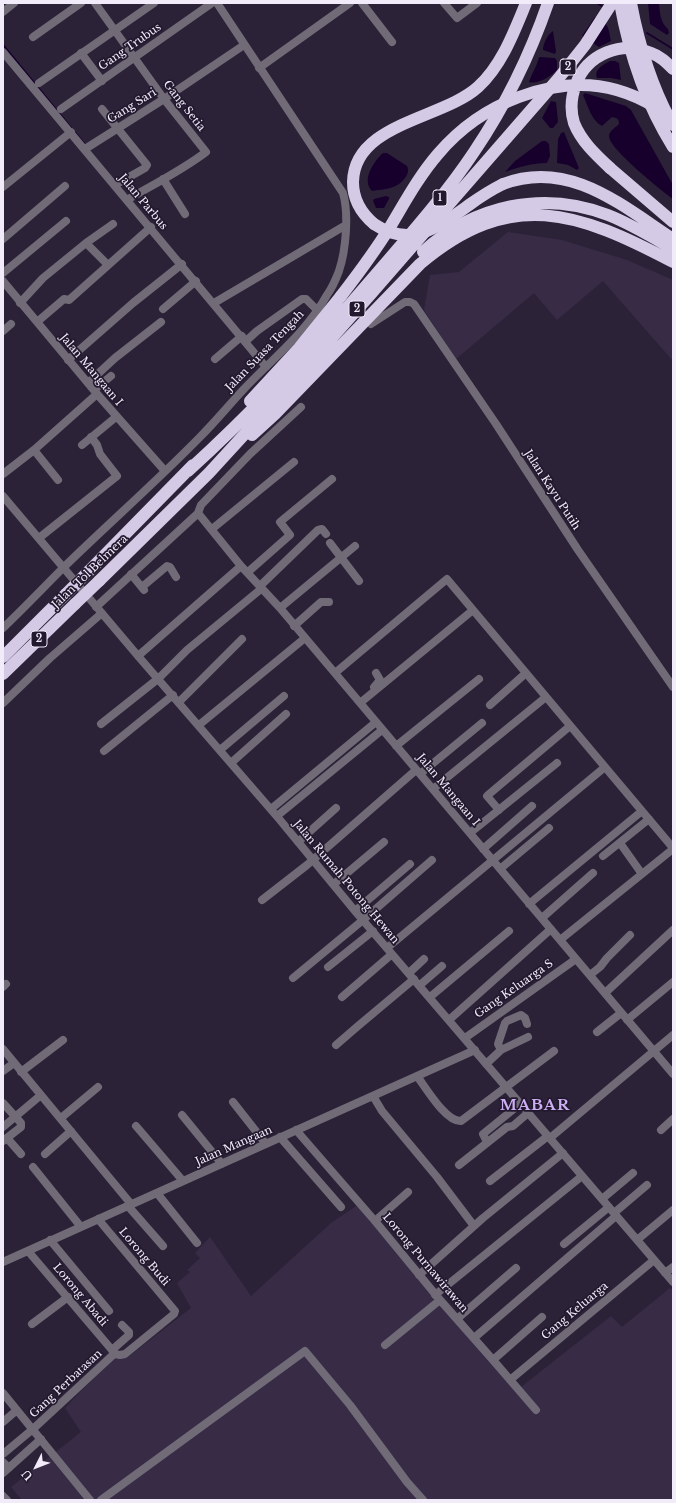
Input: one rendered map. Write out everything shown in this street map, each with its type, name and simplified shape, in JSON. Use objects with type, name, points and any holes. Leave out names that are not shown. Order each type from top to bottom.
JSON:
[{"type":"highway","points":[[526,3],[509,43],[484,82],[471,93],[446,107],[405,123],[385,134],[366,150],[360,159],[353,178],[355,197],[362,212],[381,229],[397,235],[405,236],[422,234],[444,223],[491,190],[516,180],[538,176],[572,180],[587,186],[605,195],[673,240]]},
{"type":"highway","name":"1","points":[[293,367],[355,299],[445,192],[474,152],[499,112],[536,33],[548,3]]},
{"type":"highway","name":"2","points":[[194,489],[318,354],[517,126],[581,51],[612,3]]},
{"type":"highway","points":[[620,3],[632,53],[645,90],[654,113],[673,147]]},
{"type":"highway","points":[[631,3],[646,61],[664,110],[673,126]]},
{"type":"highway","points":[[673,69],[652,53],[629,48],[615,50],[601,55],[589,63],[581,74],[572,96],[572,114],[574,122],[587,144],[610,168],[673,222]]},
{"type":"highway","points":[[188,471],[298,348],[341,296],[371,256],[413,188],[437,154],[460,131],[504,103],[542,89],[555,86],[581,85],[606,87],[630,94],[651,104],[673,118]]},
{"type":"highway","points":[[313,375],[398,277],[421,253],[450,230],[474,217],[504,207],[533,203],[548,202],[579,206],[595,210],[623,221],[673,249]]},
{"type":"highway","points":[[194,489],[270,418],[420,264],[438,249],[454,239],[489,223],[509,218],[533,215],[565,217],[592,224],[610,231],[673,262]]},
{"type":"highway","name":"2","points":[[188,471],[252,410],[293,367]]},
{"type":"highway","name":"Jalan Tol Belmera","points":[[3,656],[188,471]]},
{"type":"highway","name":"Jalan Tol Belmera","points":[[3,674],[194,489]]},
{"type":"street","points":[[3,12],[14,3]]},
{"type":"street","points":[[33,37],[81,3]]},
{"type":"street","name":"Gang Setia","points":[[95,3],[164,99],[206,152],[186,167],[129,199]]},
{"type":"street","points":[[39,83],[154,3]]},
{"type":"street","name":"Gang Trubus","points":[[61,109],[212,3]]},
{"type":"street","name":"Jalan Suasa Tengah","points":[[3,628],[201,436],[266,367],[300,334],[326,296],[340,270],[346,225],[345,202],[339,187],[217,3]]},
{"type":"street","points":[[259,68],[350,3]]},
{"type":"street","points":[[362,3],[392,42]]},
{"type":"street","points":[[444,3],[457,18],[477,3]]},
{"type":"street","name":"Gang Sari","points":[[87,147],[164,99],[244,45]]},
{"type":"street","name":"Jalan Parbus","points":[[3,52],[72,132],[87,147],[266,367]]},
{"type":"street","points":[[81,53],[102,81]]},
{"type":"street","points":[[102,109],[148,166],[117,185]]},
{"type":"street","points":[[3,188],[72,132]]},
{"type":"street","points":[[163,179],[185,214]]},
{"type":"street","points":[[3,239],[65,186]]},
{"type":"street","points":[[3,273],[66,221]]},
{"type":"street","points":[[20,303],[43,278],[86,243],[113,224]]},
{"type":"street","points":[[214,303],[346,225]]},
{"type":"street","points":[[36,322],[64,299],[69,300],[151,227]]},
{"type":"street","points":[[86,243],[108,266]]},
{"type":"street","points":[[68,360],[133,303],[182,264]]},
{"type":"street","name":"Jalan Mangaan I","points":[[3,281],[116,417],[165,471]]},
{"type":"street","points":[[163,309],[196,281]]},
{"type":"street","points":[[215,359],[302,299],[306,299],[317,310]]},
{"type":"street","name":"Jalan Kayu Putih","points":[[371,324],[405,302],[409,301],[414,304],[513,449],[578,550],[673,687]]},
{"type":"street","points":[[88,383],[115,358],[161,322]]},
{"type":"street","points":[[3,331],[10,324]]},
{"type":"street","points":[[3,474],[34,450],[111,376]]},
{"type":"street","points":[[3,703],[99,610],[130,574],[198,513],[201,505],[250,454],[299,407],[301,407]]},
{"type":"street","points":[[82,445],[116,417]]},
{"type":"street","points":[[39,538],[117,476],[100,454],[97,445],[91,437]]},
{"type":"street","points":[[34,450],[58,480]]},
{"type":"street","points":[[212,529],[294,462]]},
{"type":"street","points":[[248,572],[289,535],[280,522],[332,479]]},
{"type":"street","name":"Jalan Rumah Potong Hewan","points":[[3,496],[138,656],[159,678],[277,816],[355,911],[673,1282]]},
{"type":"street","name":"Jalan Mangaan I","points":[[198,513],[241,566],[280,608],[673,1074]]},
{"type":"street","points":[[101,724],[159,678],[187,650],[261,587],[318,530],[322,529],[326,534]]},
{"type":"street","points":[[330,543],[358,581]]},
{"type":"street","points":[[280,608],[355,546]]},
{"type":"street","points":[[130,574],[143,589],[167,566],[170,567],[176,577]]},
{"type":"street","points":[[138,656],[241,566]]},
{"type":"street","points":[[334,673],[447,579],[673,848],[560,940]]},
{"type":"street","points":[[294,626],[321,602],[329,602]]},
{"type":"street","points":[[359,702],[473,610]]},
{"type":"street","points":[[199,725],[305,638]]},
{"type":"street","points":[[104,751],[176,699],[242,639]]},
{"type":"street","points":[[359,702],[380,682],[380,678],[376,673]]},
{"type":"street","points":[[490,705],[526,673]]},
{"type":"street","points":[[396,746],[479,679]]},
{"type":"street","points":[[220,750],[284,696]]},
{"type":"street","points":[[433,789],[546,697]]},
{"type":"street","points":[[231,763],[286,714]]},
{"type":"street","points":[[271,809],[376,722]]},
{"type":"street","points":[[262,900],[314,860],[418,772],[482,723]]},
{"type":"street","points":[[499,810],[487,796],[570,726]]},
{"type":"street","points":[[277,816],[382,730]]},
{"type":"street","points":[[470,833],[557,763]]},
{"type":"street","points":[[342,997],[390,951],[605,766]]},
{"type":"street","points":[[483,849],[532,806]]},
{"type":"street","points":[[298,842],[336,808]]},
{"type":"street","points":[[529,904],[642,811]]},
{"type":"street","points":[[603,856],[649,819]]},
{"type":"street","points":[[500,869],[549,828]]},
{"type":"street","points":[[610,837],[618,844],[642,874]]},
{"type":"street","points":[[334,884],[384,842]]},
{"type":"street","points":[[293,978],[432,860]]},
{"type":"street","points":[[355,911],[410,864]]},
{"type":"street","points":[[542,918],[593,873]]},
{"type":"street","points":[[386,885],[392,893]]},
{"type":"street","points":[[449,1020],[551,929]]},
{"type":"street","points":[[605,993],[673,930]]},
{"type":"street","points":[[328,968],[373,931]]},
{"type":"street","points":[[430,997],[509,931]]},
{"type":"street","points":[[590,975],[600,967],[630,934]]},
{"type":"street","points":[[336,1045],[411,976],[424,959]]},
{"type":"street","name":"Gang Keluarga S","points":[[465,1038],[576,959]]},
{"type":"street","points":[[420,985],[442,966]]},
{"type":"street","points":[[627,1020],[673,982]]},
{"type":"street","points":[[597,1032],[621,1013]]},
{"type":"street","points":[[501,1050],[498,1044],[505,1023],[521,1015],[527,1024]]},
{"type":"street","points":[[490,1181],[549,1137],[673,1035]]},
{"type":"street","points":[[486,1064],[501,1050],[528,1037]]},
{"type":"street","points":[[21,1072],[63,1040]]},
{"type":"street","points":[[3,1050],[61,1118],[163,1246]]},
{"type":"street","name":"Jalan Mangaan","points":[[3,1262],[475,1050]]},
{"type":"street","points":[[417,1076],[443,1110],[458,1121],[464,1120],[554,1051]]},
{"type":"street","points":[[3,1071],[14,1063]]},
{"type":"street","points":[[61,1118],[98,1087]]},
{"type":"street","points":[[3,1127],[41,1095]]},
{"type":"street","points":[[373,1096],[382,1111],[437,1177],[474,1226]]},
{"type":"street","points":[[233,1102],[266,1144]]},
{"type":"street","points":[[3,1103],[20,1123],[20,1127],[4,1139],[21,1154]]},
{"type":"street","points":[[487,1142],[483,1134],[520,1104]]},
{"type":"street","points":[[459,1165],[487,1142],[507,1127],[513,1126],[528,1113]]},
{"type":"street","points":[[182,1115],[222,1164]]},
{"type":"street","points":[[661,1130],[673,1119]]},
{"type":"street","points":[[136,1126],[183,1181]]},
{"type":"street","name":"Lorong Purnawirawan","points":[[296,1130],[375,1222],[437,1298],[457,1318],[536,1410]]},
{"type":"street","points":[[45,1154],[71,1131]]},
{"type":"street","points":[[280,1138],[341,1207]]},
{"type":"street","points":[[419,1275],[474,1226],[563,1153]]},
{"type":"street","points":[[33,1167],[81,1227]]},
{"type":"street","points":[[602,1199],[633,1173]]},
{"type":"street","points":[[386,1345],[437,1298],[582,1176]]},
{"type":"street","points":[[564,1244],[613,1212],[648,1185]]},
{"type":"street","points":[[375,1222],[408,1192]]},
{"type":"street","points":[[157,1193],[197,1243]]},
{"type":"street","points":[[637,1240],[673,1210]]},
{"type":"street","points":[[474,1338],[613,1212]]},
{"type":"street","name":"Lorong Budi","points":[[98,1219],[174,1309],[174,1314],[125,1354],[120,1355],[113,1352]]},
{"type":"street","points":[[50,1240],[109,1311]]},
{"type":"street","name":"Lorong Abadi","points":[[28,1251],[113,1352]]},
{"type":"street","name":"Gang Keluarga","points":[[510,1380],[654,1260]]},
{"type":"street","points":[[665,1273],[673,1267]]},
{"type":"street","points":[[457,1318],[516,1268]]},
{"type":"street","points":[[32,1324],[68,1297]]},
{"type":"street","points":[[493,1360],[542,1317]]},
{"type":"street","name":"Gang Perbatasan","points":[[3,1454],[33,1429],[129,1335],[129,1332],[122,1325]]},
{"type":"street","points":[[101,1500],[305,1351],[350,1405],[407,1482],[423,1500]]},
{"type":"street","points":[[5,1399],[17,1410],[41,1438],[90,1500]]},
{"type":"street","points":[[3,1422],[17,1410]]},
{"type":"street","points":[[5,1468],[41,1438]]},
{"type":"street","points":[[3,1496],[7,1500]]},
{"type":"shaded area","points":[[648,3],[659,3],[662,20],[669,33],[667,35],[650,24]]},
{"type":"shaded area","points":[[595,17],[607,26],[611,41],[599,47],[582,36]]},
{"type":"shaded area","points":[[553,31],[556,51],[555,54],[543,50],[546,40]]},
{"type":"shaded area","points":[[539,57],[555,58],[557,61],[557,70],[540,81],[533,83],[529,82],[537,63]]},
{"type":"shaded area","points":[[610,61],[619,63],[621,80],[597,78],[596,75],[598,70]]},
{"type":"shaded area","points":[[585,93],[626,106],[631,110],[673,185],[673,199],[636,169],[617,150],[611,142],[609,134],[619,124],[618,120],[612,117],[602,126],[598,123],[588,108],[583,95]]},
{"type":"shaded area","points":[[551,101],[556,102],[558,122],[553,128],[550,128],[542,118]]},
{"type":"shaded area","points":[[564,132],[579,168],[577,170],[568,165],[557,163],[558,139],[561,133]]},
{"type":"shaded area","points":[[542,141],[546,141],[549,144],[550,156],[547,163],[526,166],[505,172],[515,161]]},
{"type":"shaded area","points":[[383,153],[387,153],[407,166],[407,174],[402,182],[394,186],[372,191],[369,187],[368,176],[376,161]]},
{"type":"shaded area","points":[[386,196],[389,197],[389,199],[384,208],[376,208],[373,201],[374,199]]},
{"type":"shaded area","points":[[508,232],[562,240],[627,260],[673,280],[673,361],[603,281],[557,320],[534,293],[456,359],[424,310],[430,275],[459,272]]},
{"type":"shaded area","points":[[362,1202],[521,1387],[611,1316],[622,1327],[670,1288],[673,1291],[673,1500],[22,1500],[11,1487],[81,1432],[65,1408],[80,1392],[114,1359],[128,1357],[191,1308],[177,1283],[190,1272],[187,1270],[200,1258],[195,1253],[210,1237],[251,1296],[331,1223]]},
{"type":"waterway","points":[[597,3],[605,8]]},
{"type":"waterway","points":[[647,33],[673,49]]},
{"type":"waterway","points":[[3,45],[86,146]]},
{"type":"district","name":"MABAR","points":[[535,1106]]}]
